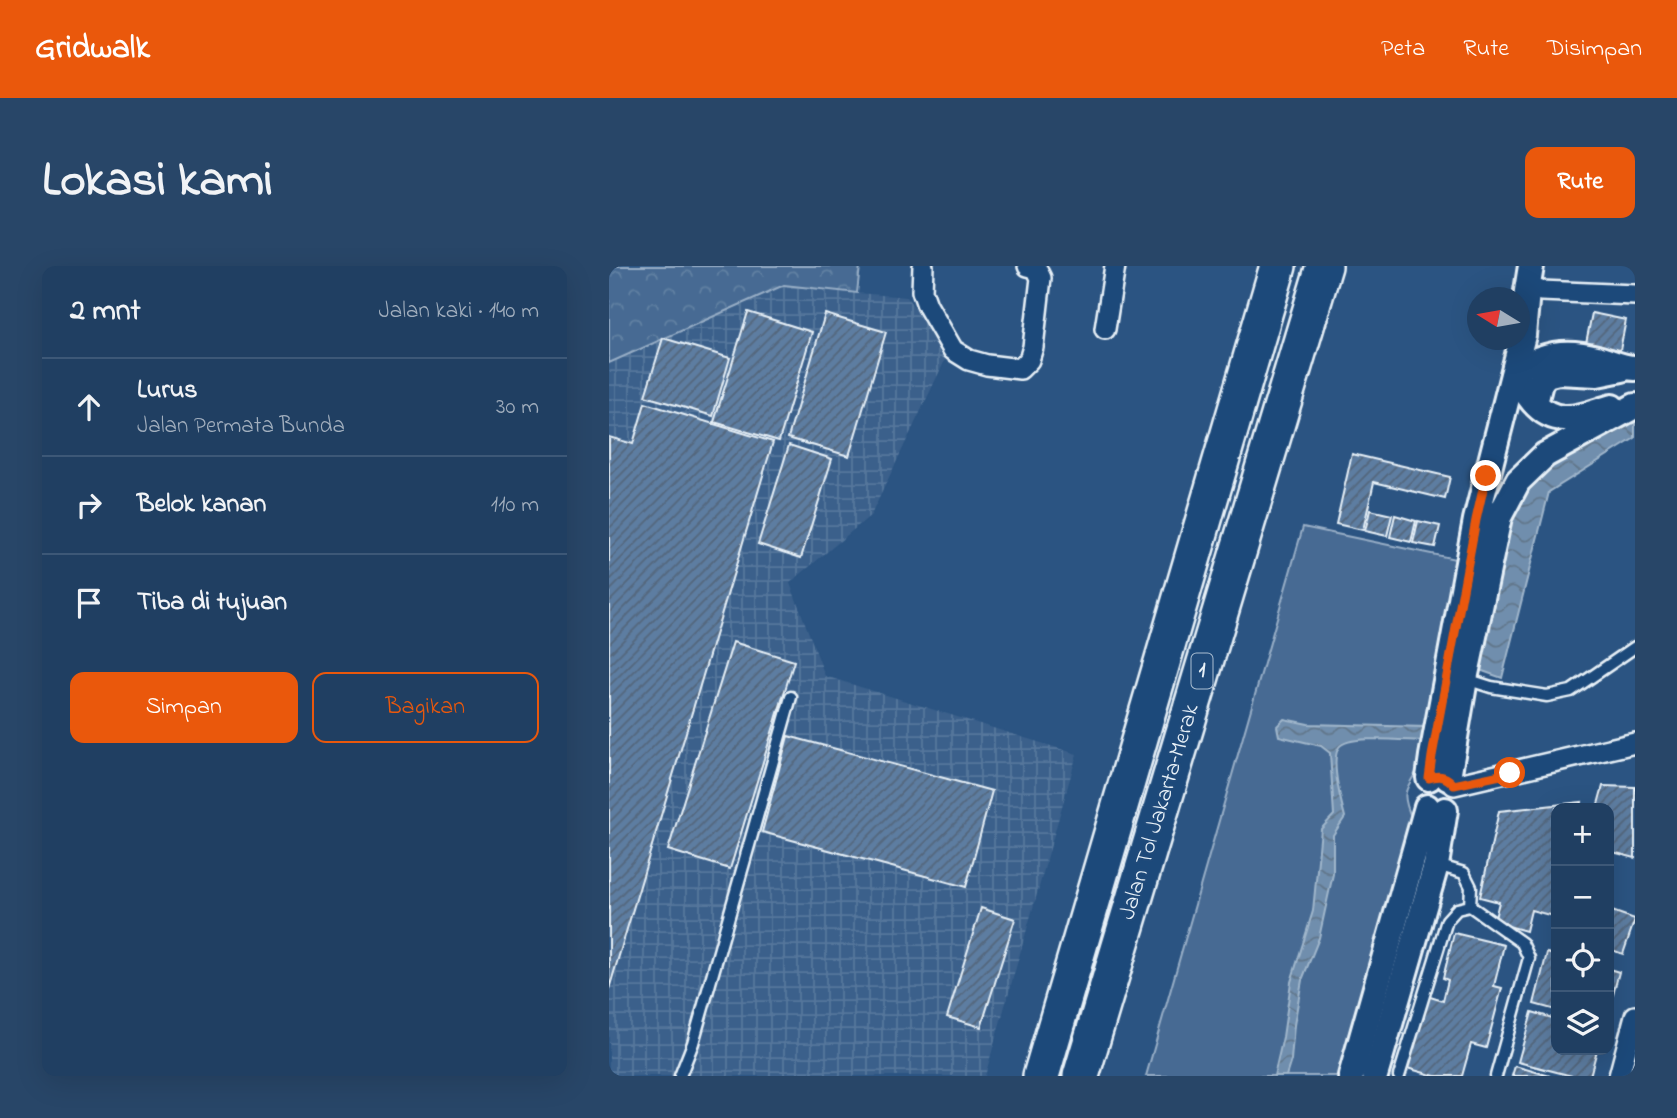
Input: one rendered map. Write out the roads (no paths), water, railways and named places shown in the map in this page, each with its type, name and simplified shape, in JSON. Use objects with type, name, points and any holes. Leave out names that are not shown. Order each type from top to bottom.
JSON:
[{"type":"highway","name":"Jalan Tol Jakarta–Merak","points":[[1041,1076],[1278,266]]},
{"type":"highway","name":"Jalan Tol Jakarta–Merak","points":[[1081,1076],[1324,266]]},
{"type":"street","points":[[922,266],[922,291],[927,305],[953,350],[969,360],[1020,369],[1029,360],[1033,347],[1041,278],[1036,268],[1028,266]]},
{"type":"street","points":[[1105,329],[1115,266]]},
{"type":"street","points":[[1443,771],[1456,694],[1476,520],[1523,335],[1531,266]]},
{"type":"street","points":[[1539,359],[1541,291],[1545,266]]},
{"type":"street","points":[[1541,291],[1635,295]]},
{"type":"street","points":[[1515,371],[1532,361],[1563,353],[1594,357],[1631,368]]},
{"type":"street","points":[[1535,403],[1540,383],[1546,375],[1558,372],[1597,374],[1631,368]]},
{"type":"street","points":[[1515,371],[1525,391],[1544,412],[1563,418],[1635,403]]},
{"type":"street","points":[[1456,694],[1499,517],[1518,481],[1545,455],[1635,403]]},
{"type":"street","points":[[1436,809],[1422,801],[1420,792],[1423,784],[1443,771],[1635,743]]},
{"type":"street","points":[[1375,1076],[1436,865],[1436,809]]},
{"type":"street","points":[[1351,1076],[1436,809]]},
{"type":"street","points":[[1619,1076],[1635,1016]]},
{"type":"lane","points":[[1456,694],[1491,687],[1547,696],[1571,691],[1635,647]]},
{"type":"lane","points":[[680,1076],[693,1043],[792,696]]},
{"type":"lane","points":[[1436,865],[1464,873],[1471,887],[1470,906]]},
{"type":"lane","points":[[1399,1076],[1441,934],[1447,920],[1457,909],[1470,906],[1522,943],[1529,958],[1496,1076]]},
{"type":"water","points":[[1635,411],[1635,438],[1549,492],[1502,678],[1477,669],[1509,517],[1548,459]]},
{"type":"water","points":[[1284,719],[1308,724],[1426,727],[1424,741],[1366,739],[1345,743],[1339,747],[1336,771],[1345,817],[1333,835],[1333,874],[1319,938],[1302,980],[1291,1060],[1286,1076],[1274,1076],[1291,982],[1313,911],[1321,829],[1334,815],[1330,753],[1321,746],[1279,736],[1277,726]]}]
